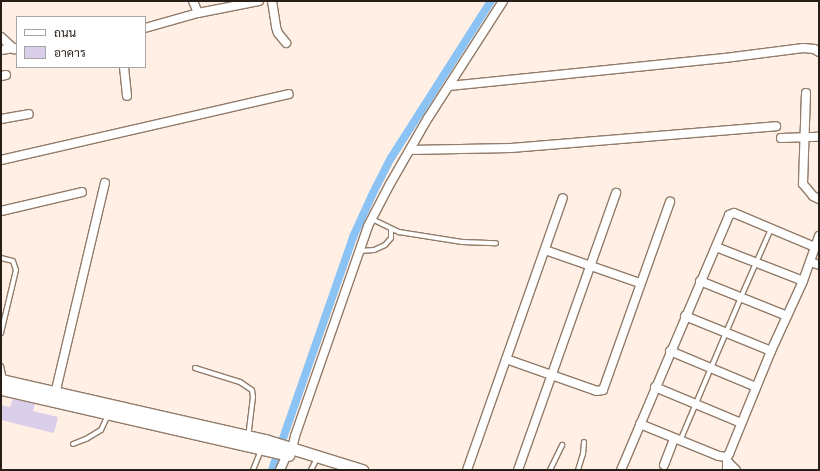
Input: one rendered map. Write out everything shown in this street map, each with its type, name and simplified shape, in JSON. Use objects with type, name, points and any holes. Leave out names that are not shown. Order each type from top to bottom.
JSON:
[{"type":"street","points":[[193,1],[198,13]]},
{"type":"street","points":[[146,28],[198,13],[259,1]]},
{"type":"street","points":[[272,1],[276,27],[278,33],[286,43]]},
{"type":"street","points":[[280,470],[280,449],[295,436],[372,219],[410,150],[503,1]]},
{"type":"street","points":[[1,37],[16,48]]},
{"type":"street","points":[[1,50],[16,48]]},
{"type":"street","points":[[449,86],[725,58],[802,48],[814,49],[819,52]]},
{"type":"street","points":[[124,68],[127,96]]},
{"type":"street","points":[[806,93],[802,184],[813,196],[819,199]]},
{"type":"street","points":[[1,160],[288,94]]},
{"type":"street","points":[[1,119],[29,114]]},
{"type":"street","points":[[410,150],[511,148],[776,126]]},
{"type":"street","points":[[781,138],[819,137]]},
{"type":"street","points":[[55,394],[105,183]]},
{"type":"street","points":[[1,211],[82,192]]},
{"type":"street","points":[[518,470],[616,193]]},
{"type":"street","points":[[467,470],[563,198]]},
{"type":"street","points":[[506,359],[598,391],[603,390],[670,202]]},
{"type":"street","points":[[621,470],[670,351],[731,213],[815,247]]},
{"type":"street","points":[[727,463],[741,423],[771,351],[803,281],[819,236]]},
{"type":"street","points":[[716,247],[803,281]]},
{"type":"street","points":[[545,250],[640,283]]},
{"type":"street","points":[[810,262],[819,265]]},
{"type":"street","points":[[700,281],[786,316]]},
{"type":"street","points":[[685,316],[771,351]]},
{"type":"street","points":[[670,351],[756,387]]},
{"type":"street","points":[[2,383],[248,436],[280,449],[313,466],[341,470]]},
{"type":"street","points":[[2,383],[108,413],[280,449],[362,470]]},
{"type":"street","points":[[656,387],[741,423]]},
{"type":"street","points":[[640,424],[718,456],[736,470]]},
{"type":"street","points":[[664,465],[677,440]]},
{"type":"lane","points":[[372,219],[399,232],[462,242],[496,243]]},
{"type":"lane","points":[[360,251],[374,250],[385,245],[391,238],[391,229]]},
{"type":"lane","points":[[677,440],[696,403],[771,229]]},
{"type":"lane","points":[[1,258],[13,261],[16,270],[1,333]]},
{"type":"lane","points":[[1,308],[6,310]]},
{"type":"lane","points":[[1,366],[2,383]]},
{"type":"lane","points":[[195,368],[240,382],[252,390],[253,397],[248,436]]},
{"type":"lane","points":[[73,444],[86,439],[101,430],[108,413]]},
{"type":"lane","points":[[578,470],[583,454],[584,442]]},
{"type":"lane","points":[[550,470],[562,445]]},
{"type":"lane","points":[[253,470],[280,449]]},
{"type":"building","points":[[13,399],[35,404],[33,411],[58,417],[54,433],[1,420],[1,405],[10,407]]},
{"type":"waterway","points":[[272,470],[353,237],[373,193],[391,158],[491,1]]}]
